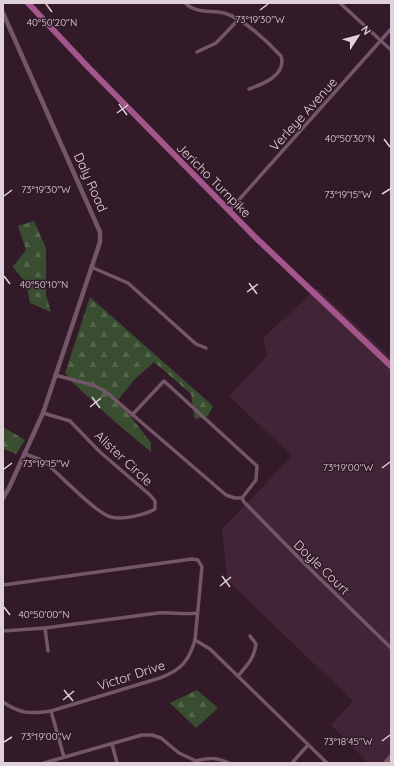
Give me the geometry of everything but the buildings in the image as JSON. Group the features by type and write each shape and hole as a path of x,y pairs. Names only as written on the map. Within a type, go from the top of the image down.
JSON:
{"main road":[{"name":"Jericho Turnpike","path":"28,3 88,67 229,211 270,252 391,366"},
{"path":"386,763 391,757"}],"street":[{"path":"185,3 199,11 223,13 239,19 281,56 283,62 281,68 271,79 261,85 249,89"},
{"path":"340,3 391,50"},
{"name":"Daly Road","path":"3,13 100,232 100,242 43,413 3,498"},
{"path":"197,52 216,43 239,19"},
{"name":"Verleye Avenue","path":"229,211 391,29"},
{"path":"91,267 128,283 196,344 206,348"},
{"path":"55,375 93,385 105,391 132,415 226,495 235,498 242,498 256,480 258,466 164,381 132,415"},
{"name":"Alister Circle","path":"25,454 39,459 47,464 93,506 110,517 148,514 156,509 155,501 150,495 92,444 70,421 43,413"},
{"name":"Doyle Court","path":"242,498 244,502 297,557 391,648"},
{"name":"Victor Drive","path":"3,585 192,559 198,560 202,568 196,613 195,640 192,652 187,660 176,671 168,675 51,711 23,713 3,702"},
{"path":"3,631 44,628 158,613 171,612 189,615 196,613"},
{"path":"44,628 48,651"},
{"path":"238,676 251,661 255,652 256,644 250,636"},
{"path":"195,640 210,649 327,763"},
{"path":"51,711 64,757"},
{"path":"44,763 142,734 161,738 179,753 195,762 214,758 222,759 229,763"},
{"path":"112,744 117,763"},
{"path":"292,763 308,745"}],"shaded area":[{"path":"317,288 391,358 391,763 368,763 331,725 353,701 227,580 222,529 292,456 229,396 267,356 263,338"}],"green space":[{"path":"34,221 46,248 46,295 51,312 30,303 26,283 12,266 26,250 18,226"},
{"path":"90,297 213,406 208,416 195,419 191,394 154,362 135,379 118,400 151,443 151,452 114,421 72,382 65,373"},
{"path":"3,427 25,440 16,454 3,449"},
{"path":"197,690 218,708 196,728 170,703"}]}
